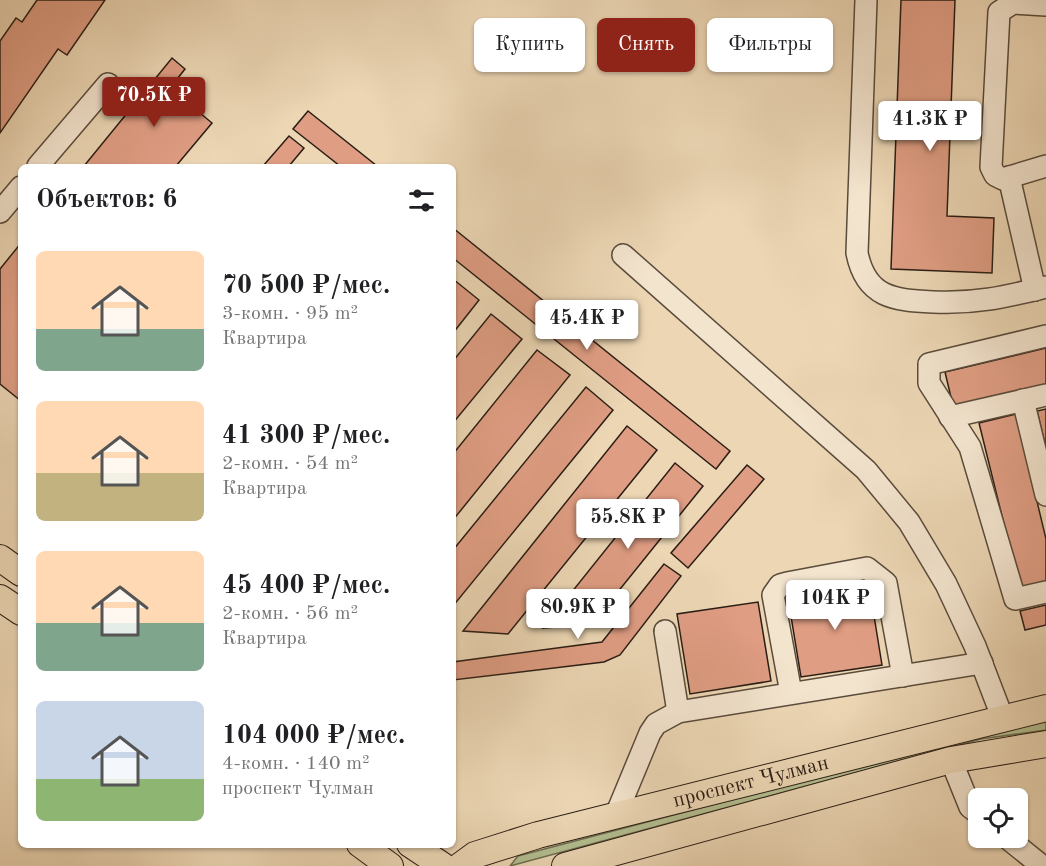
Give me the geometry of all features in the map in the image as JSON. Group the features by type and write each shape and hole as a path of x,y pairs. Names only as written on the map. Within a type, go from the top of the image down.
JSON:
{"main road":[{"path":"0,558 18,571"},
{"path":"0,598 18,610"},
{"name":"проспект Чулман","path":"460,866 475,855 501,846 616,815 1046,708"},
{"name":"проспект Чулман","path":"565,866 589,862 951,760 1046,744"},
{"path":"365,848 390,866"},
{"path":"416,848 443,866"}],"lane":[{"path":"866,0 857,253 864,276 885,296 898,300 977,303 1041,289 1009,177"},
{"path":"1046,5 1006,5 999,12 991,167 998,178 1046,166"},
{"path":"40,164 108,84"},
{"path":"0,212 18,191"},
{"path":"623,255 866,470 915,532 946,584 982,663 1004,719"},
{"path":"1046,336 929,364 929,383 970,447 1015,599 1046,592"},
{"path":"950,417 1046,395"},
{"path":"1023,400 1046,495"},
{"path":"791,693 773,595 776,588 787,583 867,568 886,583 903,676"},
{"path":"665,631 678,712"},
{"path":"616,815 650,733 656,724 678,712 982,663"},
{"path":"951,760 968,802"},
{"path":"1020,848 1042,866"}],"green space":[{"path":"1046,717 1046,730 981,739 510,866 518,856"}],"building":[{"path":"37,0 105,0 67,55 58,49 0,133 0,41 16,18 22,22"},
{"path":"901,0 955,0 947,216 994,218 992,273 891,269"},
{"path":"172,58 185,69 170,88 212,123 178,164 86,164"},
{"path":"308,111 374,164 337,164 293,129"},
{"path":"289,136 304,148 291,164 265,164"},
{"path":"456,230 730,451 716,469 456,260"},
{"path":"18,247 18,399 0,384 0,269"},
{"path":"456,281 479,300 456,329"},
{"path":"491,314 522,339 456,419 456,357"},
{"path":"1046,348 1046,388 954,410 945,372"},
{"path":"537,350 570,375 456,516 456,450"},
{"path":"586,387 613,410 456,602 456,546"},
{"path":"1046,409 1046,448 1037,411"},
{"path":"1016,414 1046,539 1046,582 1020,589 979,423"},
{"path":"627,426 657,450 508,634 463,631"},
{"path":"675,463 703,486 592,624 543,628"},
{"path":"747,465 764,479 688,568 671,553"},
{"path":"664,564 681,576 620,655 604,662 456,680 456,662 602,642"},
{"path":"869,585 882,665 801,677 788,598"},
{"path":"758,602 771,681 690,694 677,614"},
{"path":"1046,605 1046,625 1025,630 1020,611"}]}
